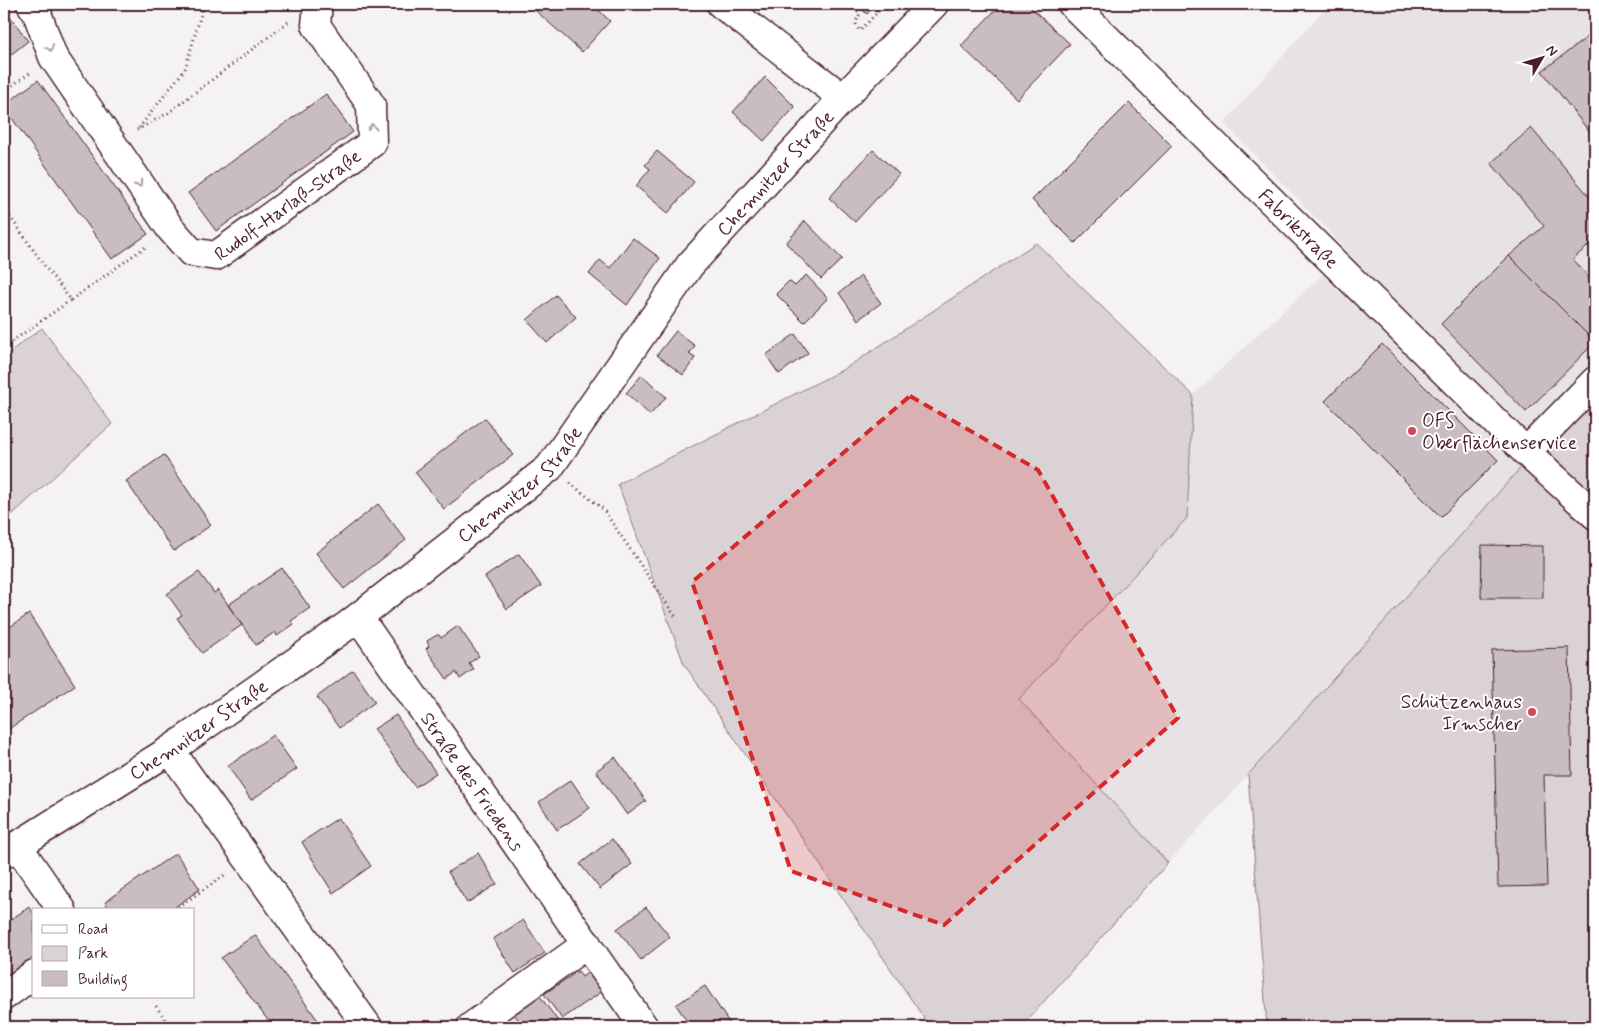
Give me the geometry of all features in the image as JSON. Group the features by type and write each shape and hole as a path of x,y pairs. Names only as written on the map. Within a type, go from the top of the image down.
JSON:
{"street":[{"name":"Rudolf-Harlaß-Straße","path":"30,4 37,12 53,57 170,228 191,252 216,256 372,143 371,106 316,25 318,4"},
{"path":"721,4 843,98"},
{"name":"Chemnitzer Straße","path":"10,850 170,750 359,618 550,468 690,265 843,98 934,4"},
{"name":"Fabrikstraße","path":"1072,4 1526,452 1595,515"},
{"path":"1526,452 1595,380"},
{"name":"Straße des Friedens","path":"359,618 644,1027"},
{"path":"170,750 368,1027"},
{"path":"10,850 60,908"},
{"path":"471,1027 587,944"},
{"path":"4,996 32,975"}],"path":[{"path":"204,4 185,70 137,130 168,112 290,21"},
{"path":"850,4 860,14 856,21 856,27 860,31 885,4"},
{"path":"4,208 71,300"},
{"path":"4,347 170,228"},
{"path":"550,468 603,509 674,616"},
{"path":"177,908 247,859"},
{"path":"156,1006 170,1027"}],"highlighted area":[{"path":"910,396 1038,470 1178,718 944,925 791,871 692,582"}],"shaded area":[{"path":"1329,4 1595,4 1595,384 1168,863 1019,699 1187,518 1193,395 1348,251 1224,123"}],"green space":[{"path":"1036,243 1193,395 1187,518 1019,699 1168,863 1021,1027 930,1027 684,664 618,484 846,368"},
{"path":"42,328 112,424 4,522 4,356"},
{"path":"1595,384 1595,1017 1589,1027 1267,1027 1248,775"}],"building":[{"path":"528,4 592,4 610,21 582,52"},
{"path":"856,4 876,4 867,14"},
{"path":"1001,4 1027,4 1070,44 1017,99 961,46"},
{"path":"4,8 28,41 4,60"},
{"path":"1590,35 1595,42 1595,139 1542,71"},
{"path":"765,77 795,107 764,141 733,112"},
{"path":"38,80 148,234 112,259 4,107 4,105"},
{"path":"326,94 353,132 216,231 188,193"},
{"path":"1129,103 1172,146 1075,243 1032,200"},
{"path":"1531,128 1595,203 1595,240 1573,259 1595,285 1595,342 1509,256 1544,226 1491,163"},
{"path":"873,150 899,174 855,222 829,198"},
{"path":"657,151 694,182 668,213 636,186 650,169 645,165"},
{"path":"805,221 842,259 821,279 786,243"},
{"path":"633,238 660,258 627,305 589,274 600,260 610,268"},
{"path":"1509,256 1595,342 1526,412 1441,324"},
{"path":"806,275 828,298 804,322 776,294 789,281 795,286"},
{"path":"861,276 881,303 858,320 839,293"},
{"path":"556,295 576,317 547,343 527,320"},
{"path":"676,331 695,346 689,354 695,358 683,375 657,355"},
{"path":"795,334 808,353 779,374 766,355"},
{"name":"OFS Oberflächenservice","path":"1382,344 1498,460 1441,517 1325,401"},
{"path":"642,375 666,397 650,415 626,393"},
{"path":"485,418 513,455 444,509 415,472"},
{"path":"164,455 211,525 174,551 126,481"},
{"path":"378,504 406,540 344,589 316,553"},
{"path":"1482,545 1543,546 1543,598 1481,598"},
{"path":"519,554 541,586 507,609 485,577"},
{"path":"282,568 310,608 291,621 294,624 277,636 275,632 256,645 228,605"},
{"path":"199,572 214,593 218,590 242,625 202,653 177,618 182,615 167,594"},
{"path":"29,614 75,685 4,732 4,631"},
{"path":"458,626 479,656 469,663 474,669 460,679 456,672 447,679 426,649 429,646 427,641 437,635 441,638"},
{"name":"Schützenhaus Irmscher","path":"1569,648 1572,775 1544,775 1547,886 1498,887 1492,650"},
{"path":"353,670 375,702 339,728 317,697"},
{"path":"396,715 436,773 415,787 374,729"},
{"path":"273,735 297,769 251,800 228,766"},
{"path":"615,757 646,801 627,815 596,771"},
{"path":"571,780 590,808 557,830 539,802"},
{"path":"338,818 371,866 333,893 302,842"},
{"path":"612,839 632,864 600,889 580,864"},
{"path":"176,853 200,889 174,908 109,908 105,902"},
{"path":"478,853 497,884 467,903 448,872"},
{"path":"29,907 32,911 32,958 4,978 4,924"},
{"path":"646,907 670,937 641,960 617,929"},
{"path":"523,920 545,953 515,973 493,939"},
{"path":"255,935 323,1027 273,1027 221,958"},
{"path":"578,971 582,977 590,971 604,990 562,1019 544,994"},
{"path":"705,986 732,1027 691,1027 676,1005"},
{"path":"539,995 558,1021 550,1027 524,1027 514,1014"}],"place":[{"name":"OFS Oberflächenservice","path":"1412,431"},
{"name":"Schützenhaus Irmscher","path":"1532,712"}]}
